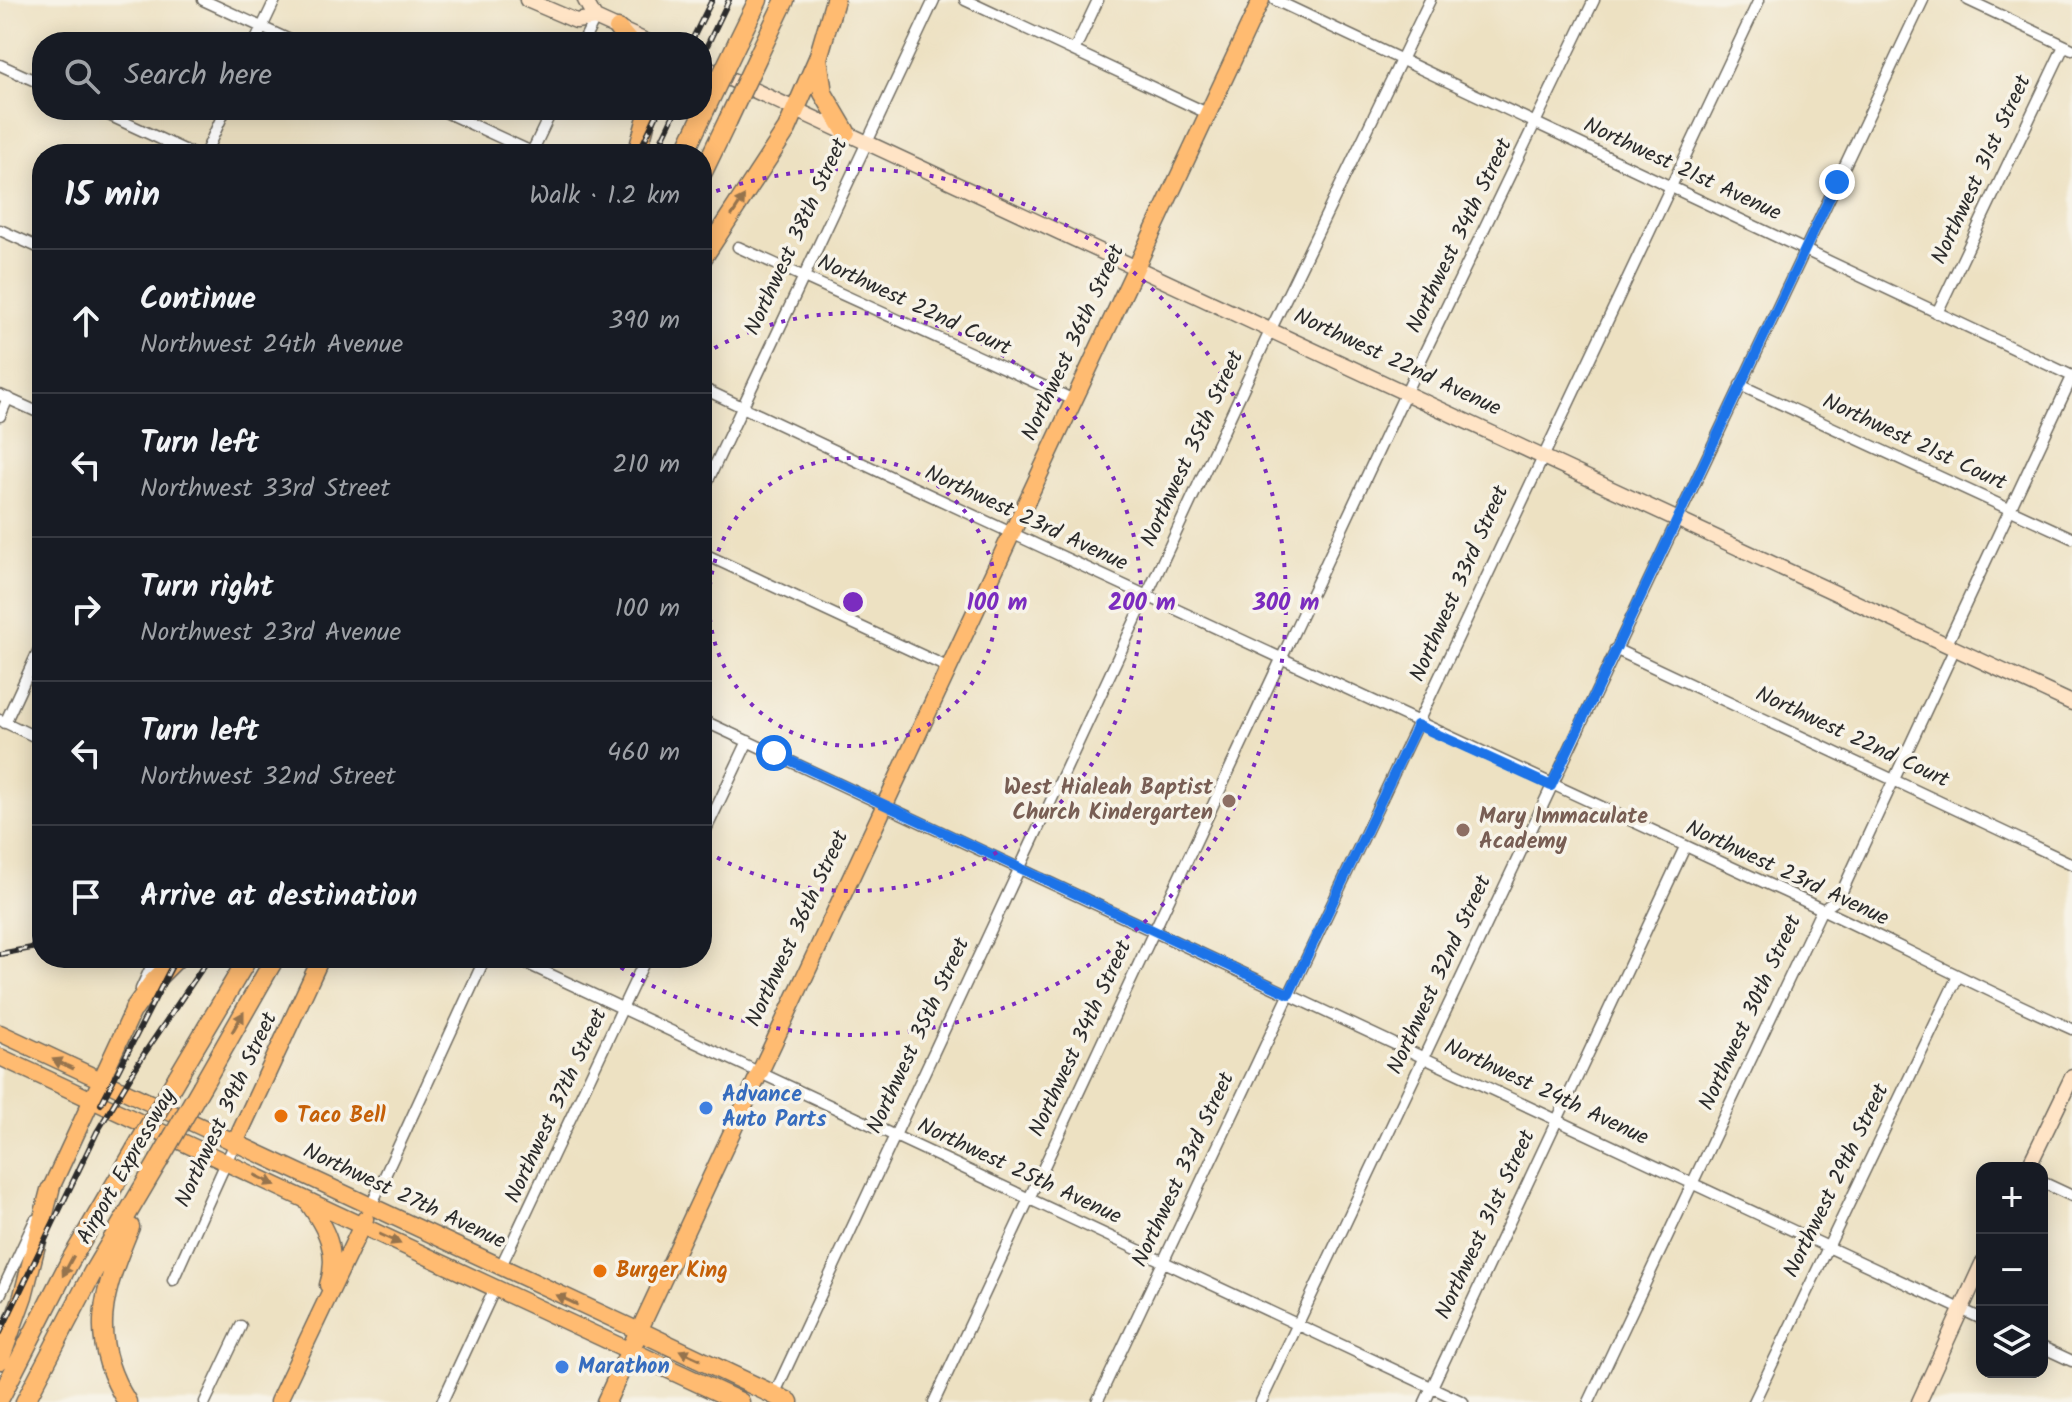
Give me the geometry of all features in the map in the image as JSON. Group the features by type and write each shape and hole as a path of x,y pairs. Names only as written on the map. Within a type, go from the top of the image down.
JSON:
{"highway":[{"path":"712,95 758,0"},
{"path":"712,153 785,0"},
{"path":"712,244 777,146 818,58 835,0"},
{"path":"818,58 823,93 846,132"},
{"path":"640,144 648,120"},
{"path":"689,144 700,120"},
{"path":"134,1009 167,968"},
{"name":"Airport Expressway","path":"0,1398 69,1263 242,968"},
{"name":"Airport Expressway","path":"25,1402 93,1272 269,968"},
{"path":"127,1402 105,1358 102,1307 110,1275 158,1162"},
{"path":"0,1360 27,1281 50,1190"},
{"name":"Northwest 36th Street","path":"606,1402 639,1331"},
{"name":"Northwest 27th Avenue","path":"639,1331 781,1398"},
{"name":"Northwest 27th Avenue","path":"630,1351 740,1402"}],"main road":[{"path":"527,0 576,21 595,18"},
{"path":"585,0 595,18 619,32"},
{"path":"595,18 603,0"},
{"name":"Northwest 36th Street","path":"639,1331 883,803 1261,0"},
{"name":"Northwest 22nd Avenue","path":"712,70 2072,703"},
{"name":"Northwest 39th Street","path":"234,1145 316,968"},
{"path":"50,1190 134,1009"},
{"name":"Northwest 27th Avenue","path":"1,1034 639,1331"},
{"name":"Northwest 27th Avenue","path":"0,1057 630,1351"},
{"path":"2031,1162 2072,1077"},
{"path":"305,1199 327,1233 332,1252 330,1277 318,1314"},
{"path":"278,1402 370,1208"},
{"path":"460,1272 491,1273 500,1268"},
{"path":"1919,1402 1976,1277"}],"street":[{"path":"203,0 273,32"},
{"path":"260,32 275,0"},
{"name":"Northwest 38th Street","path":"712,472 934,0"},
{"path":"965,0 1207,113"},
{"path":"1074,51 1098,0"},
{"name":"Northwest 21st Avenue","path":"1275,0 2072,377"},
{"name":"Northwest 35th Street","path":"781,1398 894,1136 1271,329 1430,0"},
{"name":"Northwest 34th Street","path":"934,1402 1406,392 1594,0"},
{"name":"Northwest 33rd Street","path":"1097,1402 1541,455 1759,0"},
{"name":"Northwest 32nd Street","path":"1261,1402 1675,517 1923,0"},
{"path":"1968,0 2068,48"},
{"path":"588,32 595,18"},
{"name":"Northwest 31st Street","path":"1937,313 2068,48"},
{"path":"0,65 32,79"},
{"path":"120,120 171,144"},
{"path":"210,144 220,120"},
{"path":"462,120 514,144"},
{"path":"537,144 548,120"},
{"path":"0,230 32,244"},
{"name":"Northwest 22nd Court","path":"738,247 1074,400"},
{"name":"Northwest 30th Street","path":"1589,1402 1821,911 1839,898 1895,781 2009,509 2072,377"},
{"name":"Northwest 21st Court","path":"1740,385 2072,538"},
{"name":"Northwest 23rd Avenue","path":"712,393 1009,535 2072,1029"},
{"path":"0,416 4,396 32,409"},
{"path":"712,558 947,667"},
{"name":"Northwest 22nd Court","path":"1615,649 2072,864"},
{"path":"32,663 2,722 32,736"},
{"name":"Northwest 24th Avenue","path":"712,725 1155,929 1423,1058 1976,1316"},
{"path":"712,817 748,741"},
{"name":"Northwest 31st Street","path":"1425,1402 1685,847"},
{"path":"134,1009 151,968"},
{"path":"370,1208 480,968"},
{"name":"Northwest 25th Avenue","path":"537,968 1463,1402"},
{"name":"Northwest 37th Street","path":"500,1268 642,968"},
{"name":"Northwest 29th Street","path":"1754,1402 1957,978"},
{"name":"Northwest 39th Street","path":"173,1280 234,1145"},
{"path":"2048,1185 2072,1196"},
{"path":"0,1295 50,1190"},
{"path":"442,1402 495,1288"},
{"path":"205,1402 241,1326"},
{"path":"2048,1350 2072,1361"}],"railway":[{"path":"696,32 712,0"},
{"path":"712,35 729,0"},
{"path":"643,144 654,120"},
{"path":"660,144 671,120"},
{"path":"0,954 32,948"},
{"path":"101,1104 171,968"},
{"path":"0,1333 97,1132 144,1054 202,968"}],"place":[{"name":"West Hialeah Baptist Church Kindergarten","path":"1229,801"},
{"name":"Mary Immaculate Academy","path":"1463,830"},
{"name":"Advance Auto Parts","path":"706,1108"},
{"name":"Taco Bell","path":"281,1116"},
{"name":"Burger King","path":"600,1271"},
{"name":"Marathon","path":"562,1367"}],"route":[{"path":"774,753 1289,994 1417,725 1551,786 1675,517 1837,182"}]}
